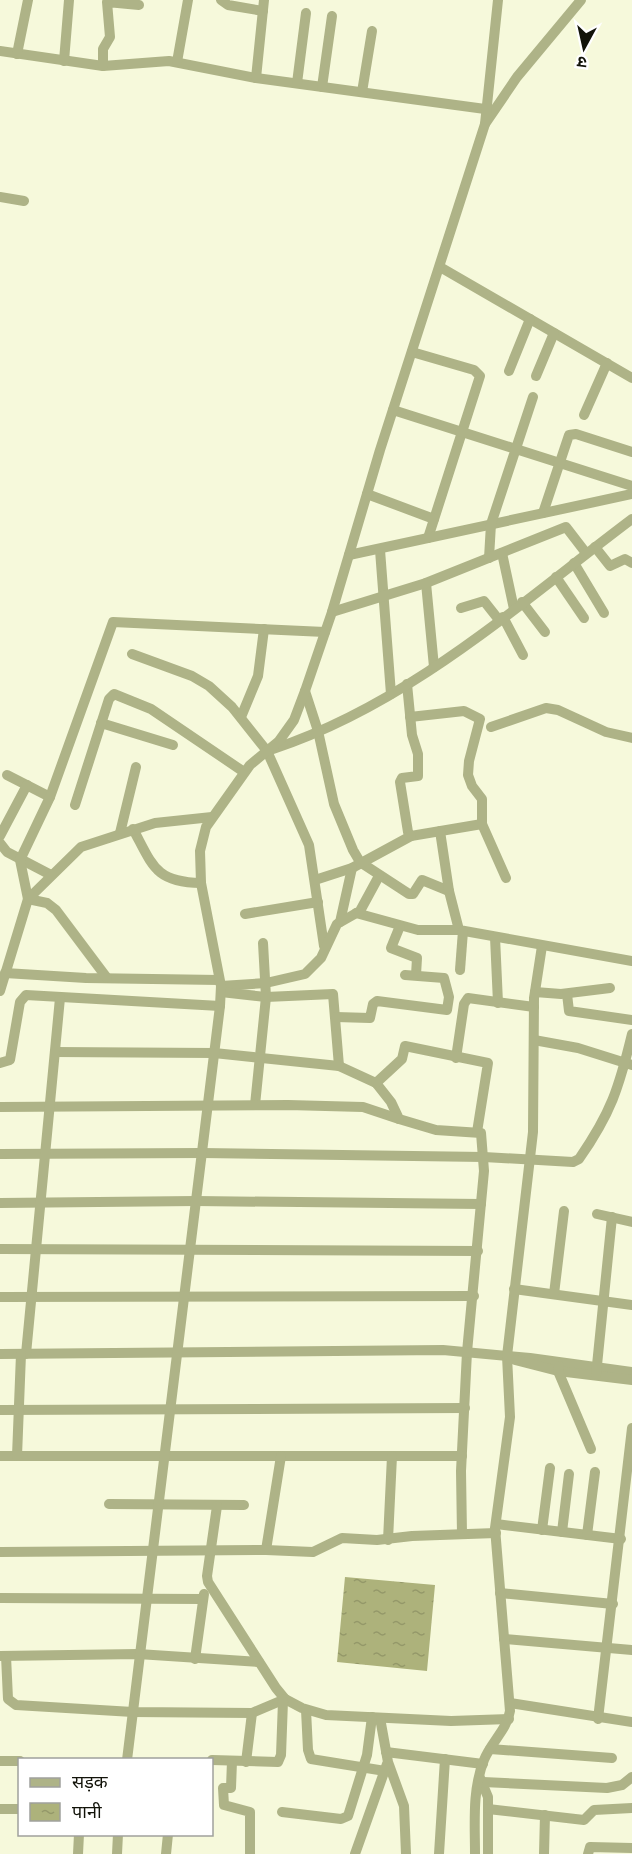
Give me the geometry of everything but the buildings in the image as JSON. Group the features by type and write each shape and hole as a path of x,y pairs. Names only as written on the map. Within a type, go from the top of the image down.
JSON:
{"street":[{"path":"17,54 28,0"},
{"path":"64,62 69,0"},
{"path":"177,62 188,0"},
{"path":"220,0 228,5 263,5 256,78"},
{"path":"485,124 498,0"},
{"path":"120,1758 130,1712 152,1552 220,1006 220,986 201,883 200,851 206,827 244,772 279,741 294,720 332,612 393,410 485,124 517,77 581,0"},
{"path":"104,66 103,49 110,37 107,2 139,5"},
{"path":"297,83 306,13"},
{"path":"322,87 332,16"},
{"path":"362,92 372,31"},
{"path":"0,51 104,66 146,61 177,62 256,78 485,109"},
{"path":"0,197 24,201"},
{"path":"440,267 632,378"},
{"path":"509,372 530,319"},
{"path":"536,376 554,333"},
{"path":"412,352 479,372 480,380 428,538"},
{"path":"584,415 607,363"},
{"path":"489,558 491,524 533,398"},
{"path":"393,410 632,486"},
{"path":"543,513 567,437 572,434 632,453"},
{"path":"367,494 434,519"},
{"path":"349,555 632,494"},
{"path":"267,751 318,731 390,694 434,668 632,519"},
{"path":"332,612 426,583 566,527 610,566 625,559 632,563"},
{"path":"380,550 385,596 390,694"},
{"path":"502,554 518,606 545,632"},
{"path":"573,563 604,613"},
{"path":"556,577 585,618"},
{"path":"426,583 434,668"},
{"path":"461,608 484,601 501,619 523,655"},
{"path":"28,898 20,860 51,797 113,622 325,632"},
{"path":"241,717 258,676 264,629"},
{"path":"132,654 192,676 209,686 241,717 267,751 304,831 315,880 324,946"},
{"path":"407,684 410,717 418,754 418,776 402,778 400,782 411,836"},
{"path":"304,691 318,731 334,804 356,865 340,921"},
{"path":"75,805 111,695 117,695 161,715 244,772"},
{"path":"491,727 546,708 558,710 606,732 632,738"},
{"path":"410,717 464,711 480,719 468,768 472,786 482,799 482,824 506,878"},
{"path":"101,723 173,745"},
{"path":"120,833 136,767"},
{"path":"7,775 51,797"},
{"path":"0,836 27,785"},
{"path":"0,991 28,898 81,847 155,823 212,817"},
{"path":"315,880 356,865 411,836 482,824"},
{"path":"133,830 153,867 160,875 174,881 201,883"},
{"path":"440,831 449,891 461,930 460,970"},
{"path":"0,843 7,852 51,875"},
{"path":"356,865 409,894 413,894 422,880 449,891"},
{"path":"5,973 220,986 266,983 305,974 321,958 333,928 340,921 356,913 379,876"},
{"path":"28,898 47,903 56,910 107,978"},
{"path":"245,914 318,902"},
{"path":"356,913 424,931 461,930 632,961"},
{"path":"336,1017 370,1018 373,1004 377,1001 447,1010 449,997 444,978 411,975 415,956 391,949 400,926"},
{"path":"495,937 498,1003"},
{"path":"255,1105 266,997 263,943"},
{"path":"475,1854 476,1798 483,1764 509,1719 510,1703 496,1529 510,1417 507,1356 528,1158 534,1122 534,1007 542,946"},
{"path":"220,986 266,997 330,993 334,997 339,1066"},
{"path":"535,992 567,994 610,988"},
{"path":"0,1062 10,1060 22,997 32,994 60,998 220,1006"},
{"path":"567,994 569,1011 632,1020"},
{"path":"17,1456 23,1354 32,1297 39,1202 60,998"},
{"path":"456,1058 465,1001 471,998 534,1007"},
{"path":"0,1154 202,1153 528,1158 573,1162 579,1159 607,1116 629,1064 632,1034"},
{"path":"534,1040 571,1046 629,1064"},
{"path":"376,1083 402,1059 405,1046 485,1062 489,1065 477,1132"},
{"path":"55,1052 214,1053 339,1066 376,1083 391,1102 399,1119"},
{"path":"0,1107 255,1105 368,1107 436,1130 477,1132 483,1136 482,1204 467,1352 462,1456 462,1534"},
{"path":"0,1203 196,1201 482,1204"},
{"path":"554,1294 564,1211"},
{"path":"597,1214 632,1222"},
{"path":"596,1371 612,1217"},
{"path":"0,1249 478,1251"},
{"path":"514,1289 632,1305"},
{"path":"0,1298 474,1296"},
{"path":"0,1354 467,1352 507,1356 596,1371 632,1372"},
{"path":"559,1366 591,1449"},
{"path":"596,1371 632,1380"},
{"path":"0,1410 465,1408"},
{"path":"598,1719 621,1539 632,1428"},
{"path":"0,1456 462,1456"},
{"path":"266,1550 281,1456"},
{"path":"388,1540 392,1456"},
{"path":"542,1530 550,1467"},
{"path":"587,1535 595,1472"},
{"path":"562,1532 569,1474"},
{"path":"108,1504 244,1505"},
{"path":"195,1659 217,1506"},
{"path":"0,1552 266,1550 313,1552 342,1538 388,1540 496,1529 542,1530 621,1539"},
{"path":"207,1576 210,1587 284,1700 306,1710 326,1715 451,1721 509,1719"},
{"path":"500,1593 613,1604"},
{"path":"0,1598 203,1599"},
{"path":"504,1639 607,1650 632,1650"},
{"path":"259,1662 138,1656 3,1656 8,1699 11,1703 130,1712 252,1713 284,1700"},
{"path":"213,1761 274,1763 280,1759 284,1700"},
{"path":"510,1703 598,1719 632,1722"},
{"path":"306,1710 308,1749 311,1759 363,1767 386,1762 445,1759 483,1764"},
{"path":"127,1758 130,1712"},
{"path":"246,1762 252,1713"},
{"path":"376,1717 386,1762 404,1806 406,1854"},
{"path":"282,1812 345,1818 349,1813 376,1717"},
{"path":"490,1749 612,1758"},
{"path":"439,1854 445,1759"},
{"path":"0,1761 18,1761"},
{"path":"232,1761 231,1788 223,1788 224,1805 250,1812 250,1854"},
{"path":"355,1854 386,1762"},
{"path":"481,1779 607,1788 622,1785 632,1777"},
{"path":"481,1779 488,1797 488,1854"},
{"path":"488,1809 584,1820 594,1810 632,1808"},
{"path":"0,1809 18,1809"},
{"path":"544,1854 545,1815"},
{"path":"78,1854 79,1836"},
{"path":"111,1854 113,1836"},
{"path":"117,1854 118,1836"},
{"path":"166,1854 168,1836"},
{"path":"588,1854 588,1850 593,1847 632,1848"}],"water":[{"path":"345,1577 435,1585 427,1671 337,1662"}]}
